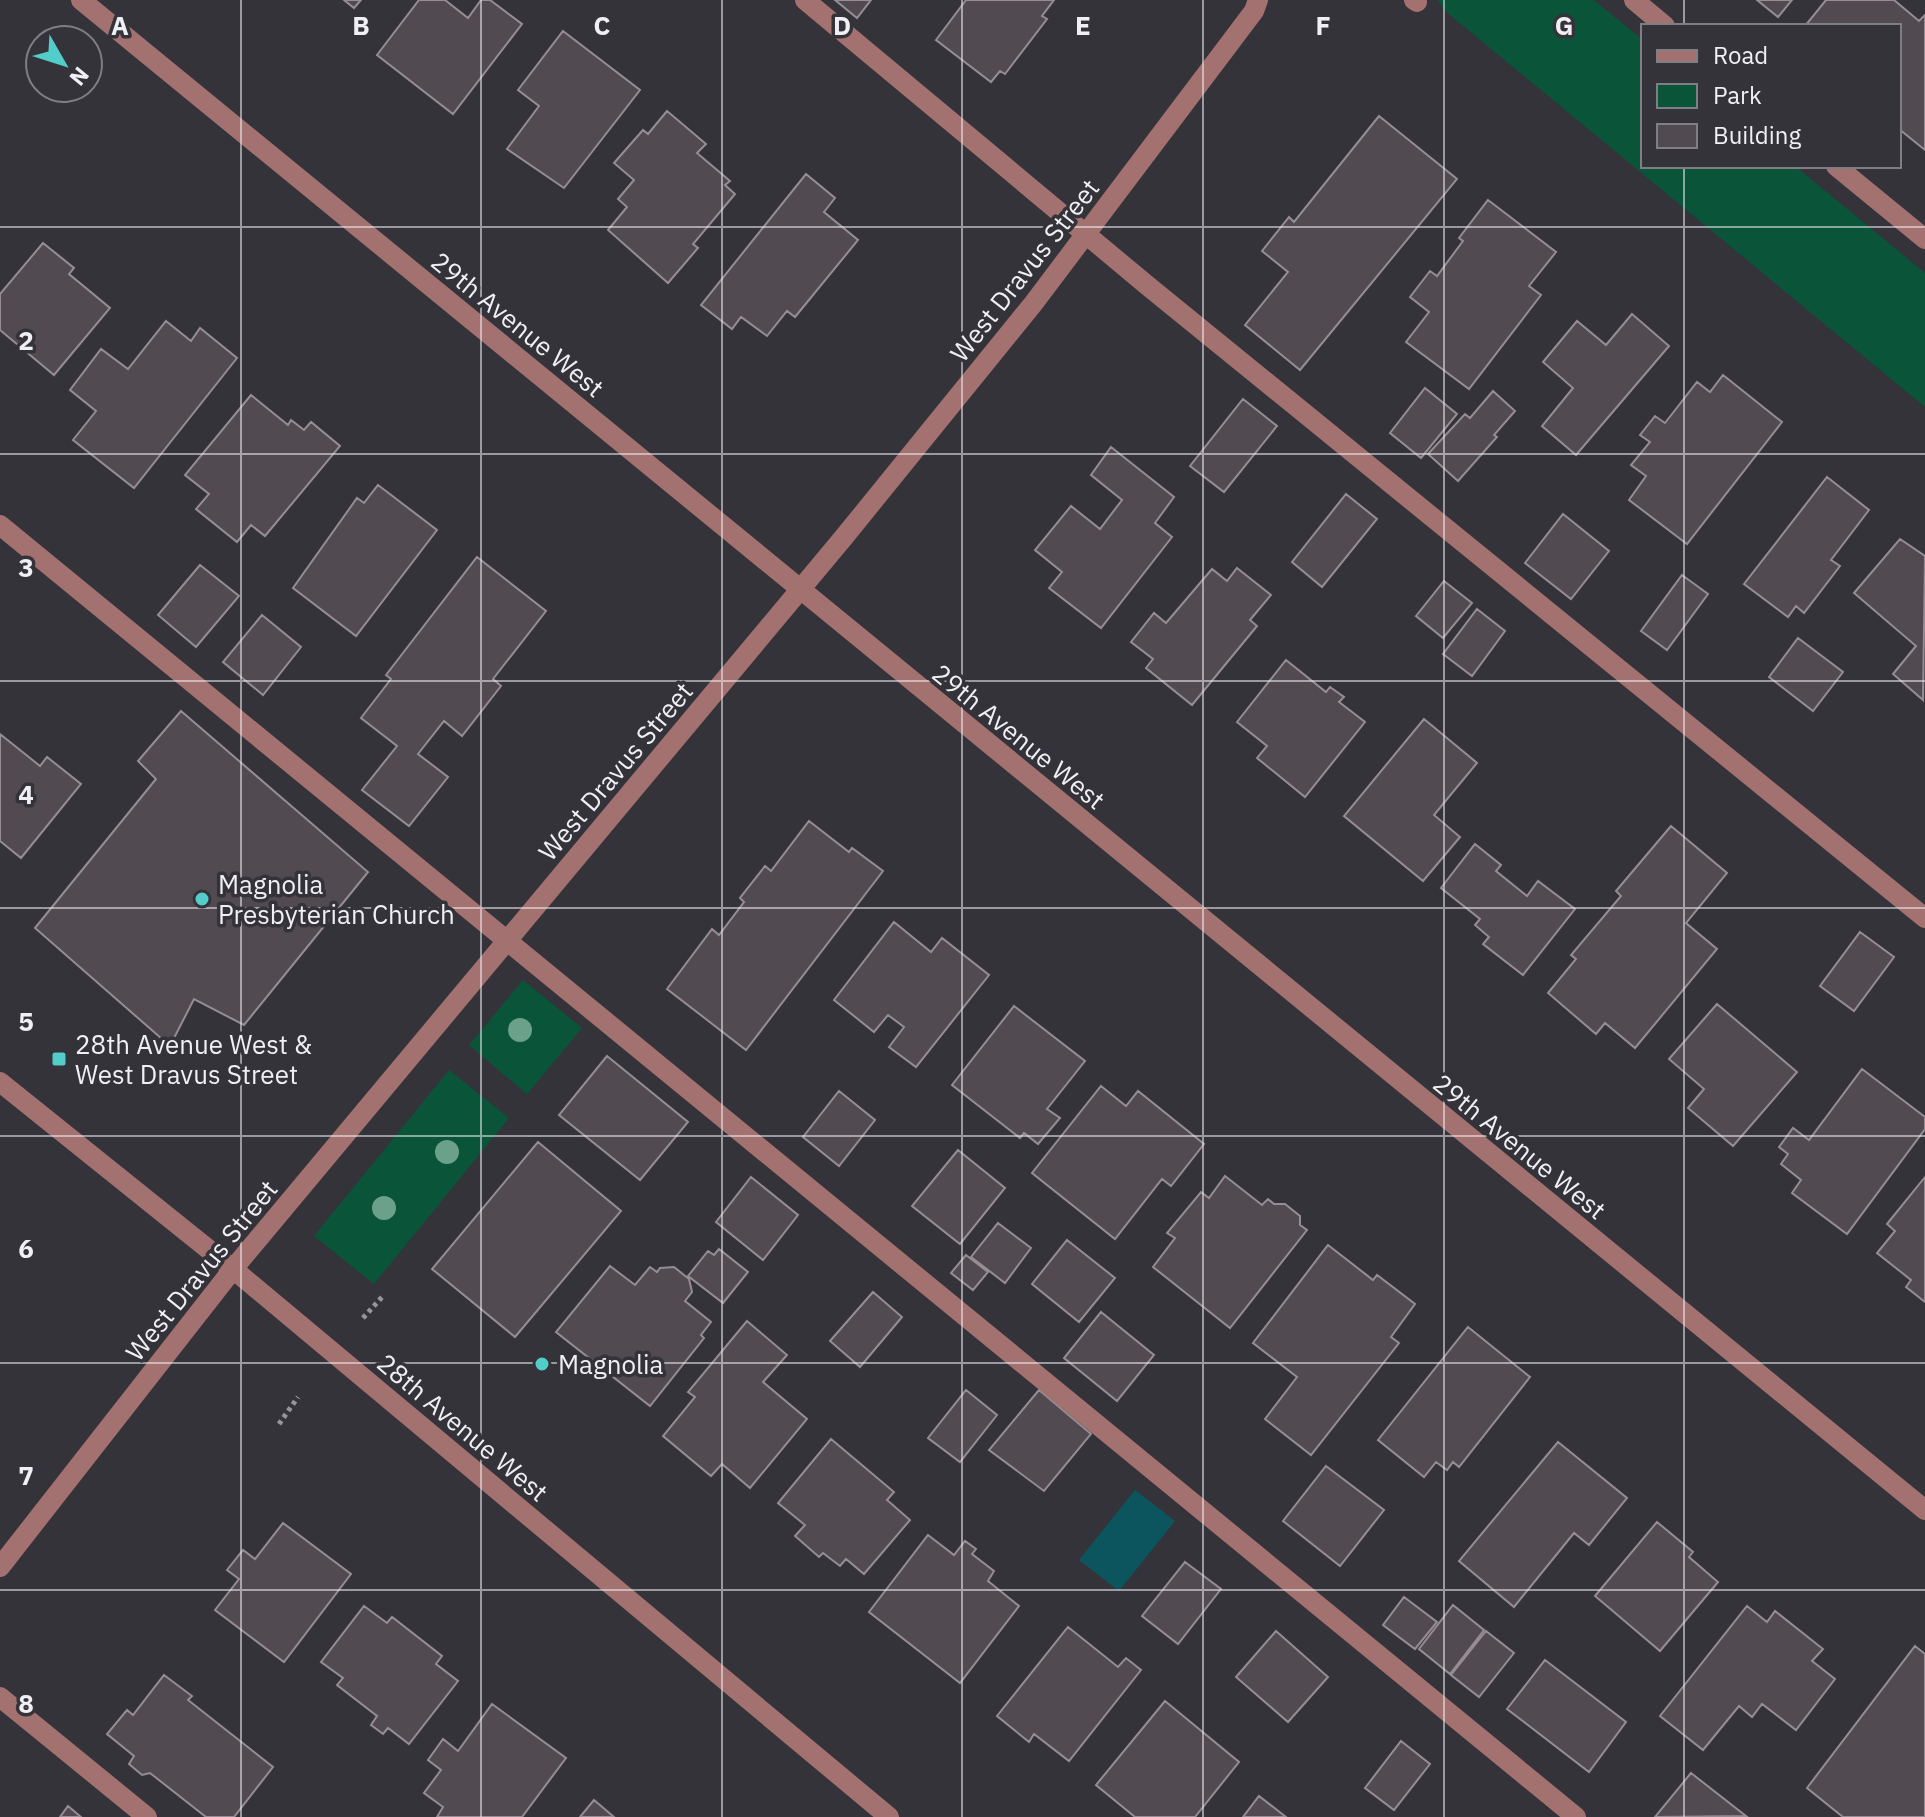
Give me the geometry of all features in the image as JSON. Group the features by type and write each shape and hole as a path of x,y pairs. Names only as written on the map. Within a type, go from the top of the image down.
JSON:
{"street":[{"name":"29th Avenue West","path":"81,0 1925,1510"},
{"path":"805,0 1086,234 1925,918"},
{"name":"West Dravus Street","path":"0,1567 233,1269 801,589 1086,234 1254,11 1258,0"},
{"path":"1634,0 1663,24"},
{"path":"1838,168 1925,239"},
{"path":"0,525 1576,1817"},
{"name":"28th Avenue West","path":"0,1082 233,1269 889,1817"},
{"path":"0,1697 147,1817"}],"path":[{"path":"363,1318 383,1296"},
{"path":"279,1424 298,1397"}],"green space":[{"path":"1438,0 1594,0 1641,38 1641,168 1797,168 1925,273 1925,407 1444,10"},
{"path":"523,980 582,1028 527,1094 469,1045"},
{"path":"449,1070 509,1118 374,1284 314,1236"}],"water":[{"path":"1135,1490 1175,1521 1119,1591 1079,1560"}],"building":[{"path":"344,0 361,0 354,8"},
{"path":"419,0 445,0 468,18 481,0 490,0 522,24 453,114 377,55"},
{"path":"835,0 871,0 857,18"},
{"path":"966,0 1054,0 1042,16 1047,19 1005,74 1000,71 991,82 936,40"},
{"path":"1757,0 1792,0 1778,17"},
{"path":"1826,0 1894,0 1919,21 1925,15 1925,150 1901,131 1901,24 1807,24"},
{"path":"563,31 640,90 564,188 507,149 539,106 518,90"},
{"path":"667,111 706,144 697,153 730,181 725,185 735,194 693,244 698,248 668,283 608,230 627,207 618,199 634,180 614,163 643,130 648,134"},
{"path":"1379,116 1457,179 1300,370 1245,325 1288,272 1262,251 1289,217 1294,222"},
{"path":"806,174 835,198 824,212 858,240 795,317 787,311 767,336 741,317 732,329 701,305"},
{"path":"1488,200 1556,252 1529,286 1541,295 1469,389 1406,342 1429,312 1410,297 1430,271 1437,276 1463,241 1459,238"},
{"path":"43,243 74,268 69,274 110,308 54,375 0,330 0,294"},
{"path":"1632,314 1669,346 1576,455 1542,426 1573,388 1543,362 1577,321 1606,345"},
{"path":"166,321 191,341 200,328 237,358 134,488 73,440 96,411 70,390 101,349 128,369"},
{"path":"1723,375 1782,422 1687,544 1629,500 1646,476 1631,465 1650,442 1640,435 1655,416 1665,423 1697,382 1710,392"},
{"path":"1425,388 1457,414 1421,458 1390,433"},
{"path":"1493,391 1515,411 1494,435 1497,437 1458,481 1428,454 1465,414 1470,418"},
{"path":"251,395 288,425 291,420 304,430 311,422 340,446 265,536 251,525 237,542 196,509 209,494 185,475"},
{"path":"1243,399 1277,426 1224,492 1190,466"},
{"path":"1111,447 1174,497 1155,523 1172,537 1101,628 1049,588 1062,572 1035,550 1071,506 1100,529 1122,500 1091,475"},
{"path":"1827,477 1869,510 1831,560 1840,566 1804,613 1796,606 1788,617 1744,584"},
{"path":"378,485 437,530 356,636 293,588 357,498 364,503"},
{"path":"1346,494 1377,519 1322,587 1292,562"},
{"path":"1563,514 1609,551 1571,599 1525,563"},
{"path":"1900,539 1925,556 1923,700 1893,674 1916,646 1854,593"},
{"path":"477,557 546,611 493,679 501,686 462,736 444,721 418,754 448,777 409,826 362,790 397,746 361,718 391,679 386,675"},
{"path":"200,565 239,596 196,647 158,615"},
{"path":"1237,568 1271,595 1250,620 1257,626 1192,705 1146,668 1153,659 1131,642 1154,613 1166,623 1212,569 1227,581"},
{"path":"1682,575 1708,594 1667,650 1641,631"},
{"path":"1444,581 1472,603 1443,638 1416,616"},
{"path":"1477,609 1505,631 1472,676 1443,654"},
{"path":"262,615 301,647 263,695 223,662"},
{"path":"1798,638 1843,672 1813,711 1769,677"},
{"path":"1286,660 1326,692 1330,687 1344,697 1339,702 1365,722 1305,797 1257,758 1267,746 1237,722"},
{"name":"Magnolia Presbyterian Church","path":"181,711 368,872 244,1025 194,999 170,1046 35,928 156,779 138,761"},
{"path":"1424,719 1477,763 1434,815 1460,837 1423,881 1344,816"},
{"path":"0,734 40,766 47,757 81,784 21,858 0,841"},
{"path":"809,821 849,852 852,848 883,871 746,1050 667,989 712,929 719,935 744,902 740,898 765,866 771,871"},
{"path":"1671,826 1727,873 1686,923 1717,949 1635,1048 1605,1023 1596,1034 1548,993 1576,959 1571,955 1621,896 1616,891"},
{"path":"1475,844 1501,865 1496,871 1527,896 1538,881 1575,909 1523,975 1483,944 1489,937 1475,925 1480,919 1441,888"},
{"path":"894,922 931,952 942,938 989,975 916,1067 889,1047 904,1027 888,1015 874,1032 834,1000"},
{"path":"1860,932 1894,957 1854,1011 1820,986"},
{"path":"1717,1004 1797,1072 1733,1146 1688,1108 1704,1089 1669,1059"},
{"path":"1014,1006 1085,1061 1047,1109 1060,1118 1038,1144 1024,1133 1020,1138 952,1085"},
{"path":"607,1056 688,1122 640,1180 559,1115"},
{"path":"1862,1069 1925,1117 1925,1129 1847,1234 1792,1193 1801,1180 1781,1164 1788,1154 1779,1147 1793,1128 1809,1140"},
{"path":"1101,1086 1126,1106 1138,1091 1204,1144 1171,1186 1162,1179 1115,1239 1032,1173"},
{"path":"839,1091 875,1120 839,1166 803,1137"},
{"path":"538,1142 621,1211 515,1337 432,1269"},
{"path":"958,1150 1005,1188 960,1244 912,1206"},
{"path":"1225,1176 1262,1205 1268,1199 1274,1204 1285,1204 1300,1216 1300,1225 1307,1230 1230,1328 1153,1267 1175,1238 1167,1233 1201,1192 1209,1198"},
{"path":"751,1177 798,1215 763,1260 716,1222"},
{"path":"1925,1177 1925,1302 1906,1287 1911,1280 1877,1253 1895,1231 1887,1224"},
{"path":"998,1223 1031,1248 1005,1283 971,1257"},
{"path":"1067,1240 1115,1278 1079,1322 1032,1284"},
{"path":"1328,1245 1373,1280 1377,1275 1415,1304 1391,1337 1399,1343 1311,1455 1265,1419 1297,1377 1253,1343"},
{"path":"719,1249 748,1272 723,1303 688,1276 708,1251 714,1255"},
{"path":"966,1255 988,1272 973,1290 951,1273"},
{"path":"610,1266 635,1285 650,1267 657,1272 660,1268 674,1267 689,1279 692,1292 685,1301 711,1322 701,1335 704,1338 650,1406 556,1332"},
{"path":"873,1292 902,1317 860,1367 830,1341"},
{"path":"1101,1312 1154,1355 1117,1401 1064,1358"},
{"path":"747,1321 787,1355 763,1382 807,1419 750,1488 722,1464 711,1476 663,1436 695,1397 688,1392"},
{"path":"1468,1327 1530,1377 1459,1467 1453,1462 1447,1470 1436,1462 1424,1477 1378,1440"},
{"path":"966,1390 997,1415 960,1462 928,1438"},
{"path":"1039,1390 1091,1434 1044,1491 989,1450"},
{"path":"831,1439 894,1492 887,1500 910,1520 864,1574 846,1559 840,1566 823,1553 819,1557 795,1536 805,1525 778,1503"},
{"path":"1558,1442 1627,1498 1589,1545 1574,1533 1514,1607 1459,1561"},
{"path":"1326,1466 1384,1510 1340,1566 1283,1521"},
{"path":"1657,1522 1693,1552 1689,1557 1718,1582 1660,1651 1595,1596"},
{"path":"283,1523 351,1574 284,1662 215,1610 239,1579 227,1570 243,1550 255,1559"},
{"path":"928,1535 954,1555 965,1541 976,1549 972,1554 994,1571 988,1581 1019,1606 960,1683 869,1612"},
{"path":"1185,1562 1221,1589 1178,1644 1142,1616"},
{"path":"1404,1597 1437,1622 1415,1649 1383,1625"},
{"path":"1453,1605 1484,1630 1450,1674 1419,1649"},
{"path":"364,1606 387,1623 392,1617 442,1656 436,1664 458,1681 409,1744 388,1728 383,1734 371,1725 377,1716 337,1685 343,1678 321,1662"},
{"path":"1747,1606 1767,1622 1775,1611 1823,1649 1812,1661 1835,1679 1796,1730 1762,1704 1752,1717 1739,1706 1703,1750 1660,1716"},
{"path":"1068,1627 1118,1667 1126,1658 1141,1670 1069,1761 1034,1734 1029,1742 997,1716"},
{"path":"1276,1631 1328,1677 1288,1722 1236,1677"},
{"path":"1486,1631 1514,1653 1479,1697 1451,1675"},
{"path":"1915,1646 1925,1654 1925,1817 1843,1817 1807,1788"},
{"path":"1545,1660 1626,1722 1589,1772 1507,1709"},
{"path":"164,1675 192,1696 188,1700 273,1767 234,1817 206,1817 150,1773 142,1775 129,1764 134,1756 107,1734 127,1710 133,1715"},
{"path":"1165,1701 1239,1762 1195,1817 1135,1817 1096,1785"},
{"path":"492,1704 566,1758 522,1817 437,1817 443,1807 424,1793 441,1770 428,1760 443,1739 458,1751"},
{"path":"1401,1741 1430,1764 1394,1810 1365,1788"},
{"path":"1691,1773 1746,1816 1655,1817"},
{"path":"1259,1796 1286,1817 1243,1817"},
{"path":"594,1800 614,1817 580,1817"},
{"path":"68,1806 81,1817 60,1817"}],"place":[{"name":"Magnolia Presbyterian Church","path":"202,899"},
{"name":"28th Avenue West & West Dravus Street","path":"59,1059"},
{"name":"Magnolia","path":"542,1364"}]}
